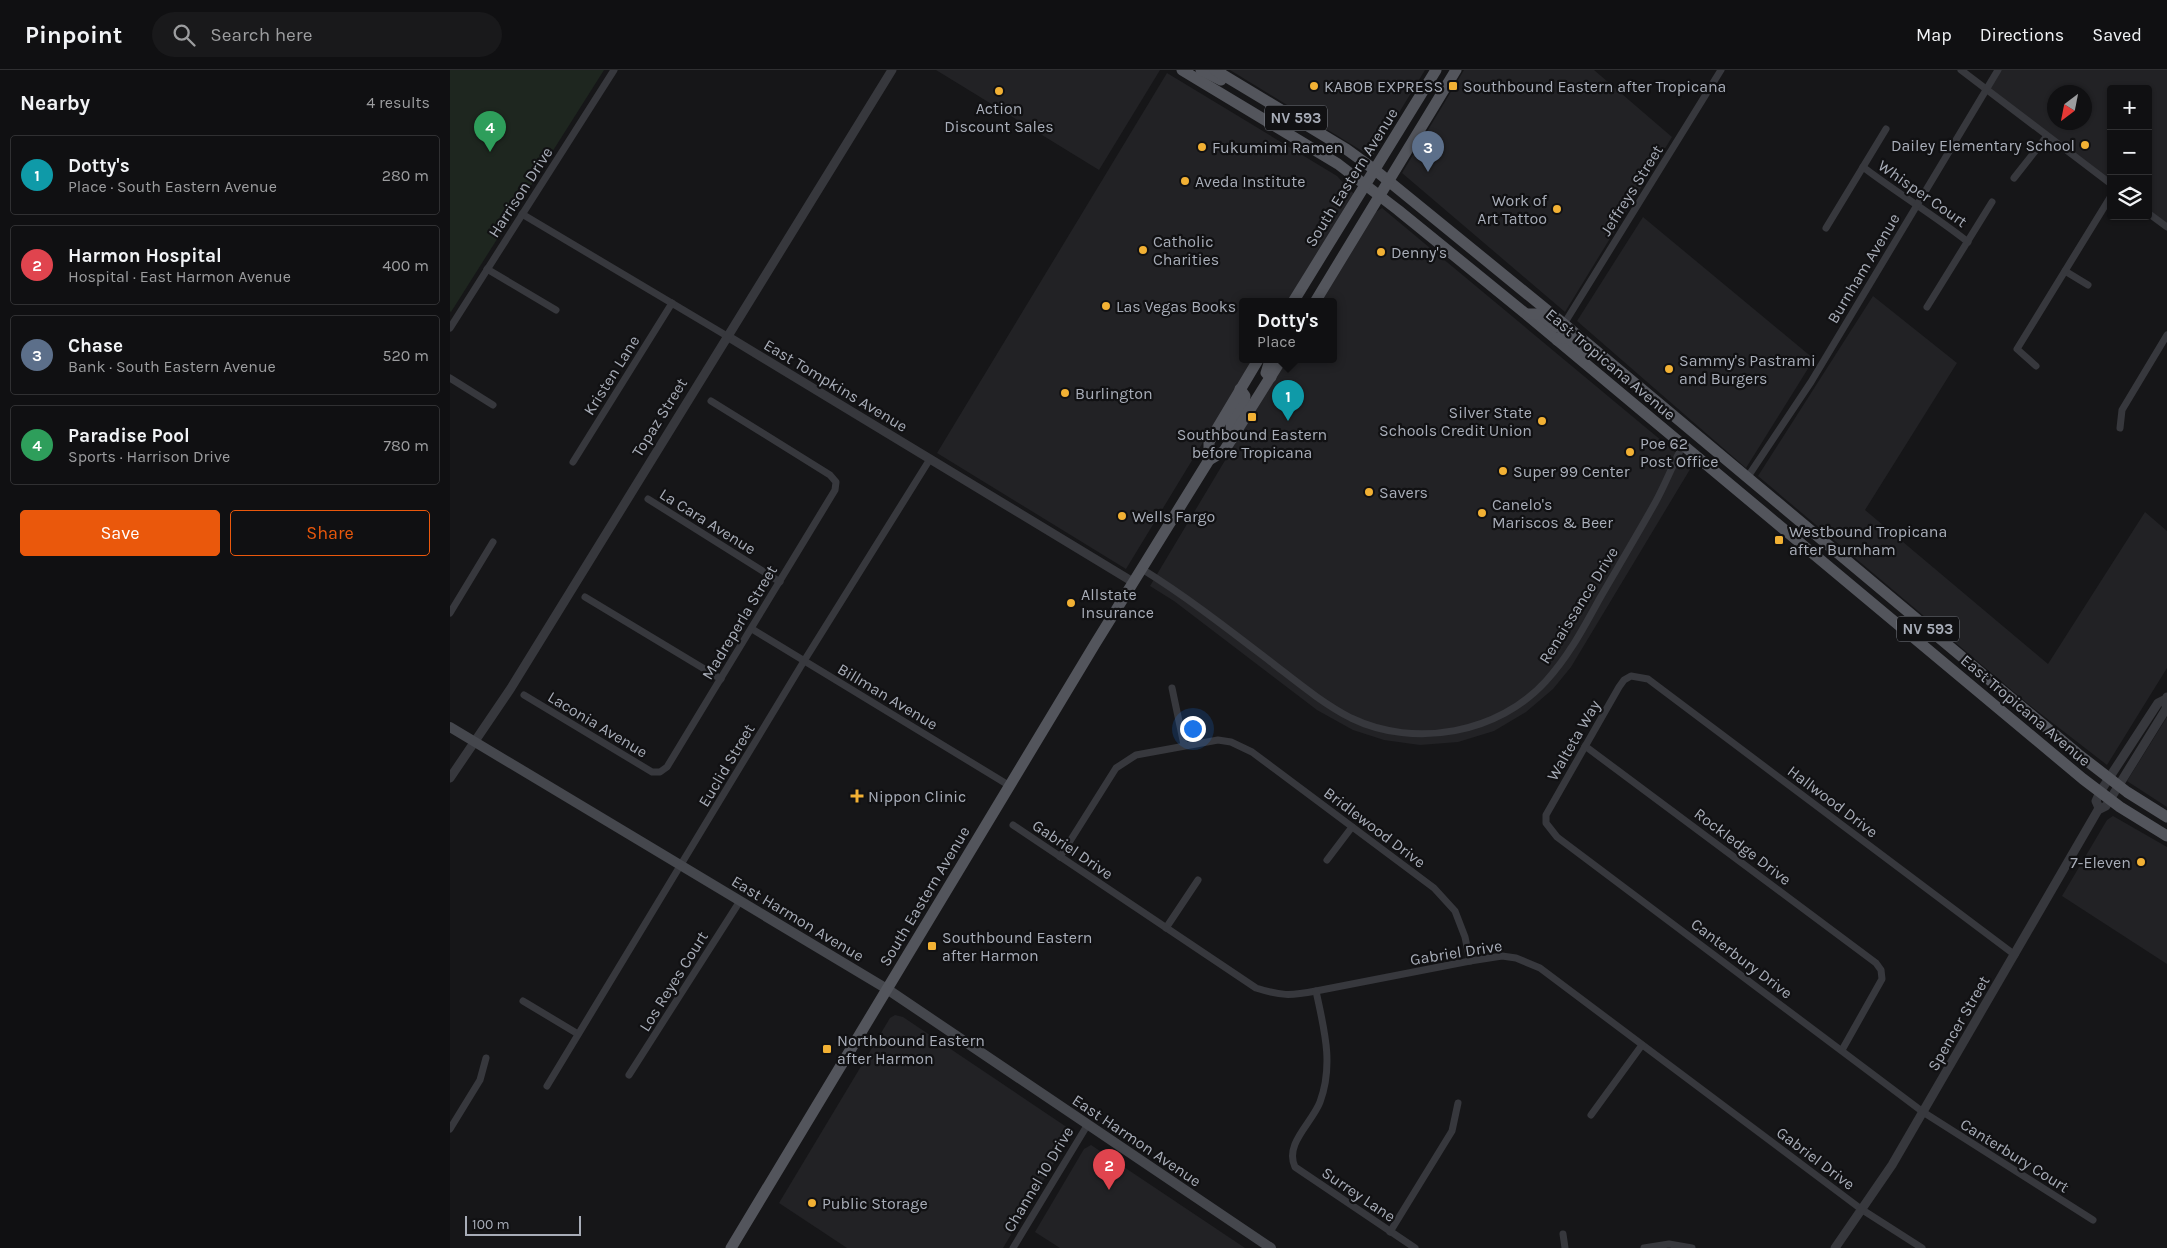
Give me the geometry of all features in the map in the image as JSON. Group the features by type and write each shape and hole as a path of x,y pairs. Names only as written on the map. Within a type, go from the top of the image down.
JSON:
{"main road":[{"name":"East Tropicana Avenue","path":"1182,70 1338,164 1526,314 2105,796 2167,836"},
{"path":"1201,70 1248,90"},
{"name":"East Tropicana Avenue","path":"1215,70 1346,149 1375,170 1599,353 1776,503 2114,783 2167,817"},
{"name":"South Eastern Avenue","path":"1295,298 1436,70"},
{"name":"South Eastern Avenue","path":"1317,298 1456,70"},
{"path":"1526,314 1539,314 1557,327 1564,324"},
{"path":"1557,340 1564,336 1586,352 1599,353"},
{"name":"South Eastern Avenue","path":"1209,460 1209,442 1256,363"},
{"path":"1269,363 1266,373 1270,376"},
{"name":"South Eastern Avenue","path":"731,1248 1133,582 1209,460 1224,451 1279,363"},
{"path":"1232,439 1231,424 1244,402 1245,396 1240,390"},
{"path":"1707,466 1721,466 1739,480 1747,478"},
{"path":"1733,488 1743,486 1763,500 1776,503"},
{"path":"1865,597 1886,607 1922,633 1936,636"},
{"path":"1916,640 1930,642 1954,658 1976,668"},
{"name":"East Harmon Avenue","path":"450,727 887,989 1271,1248"}],"street":[{"name":"Harrison Drive","path":"450,328 614,70"},
{"name":"Topaz Street","path":"450,778 511,688 892,70"},
{"name":"Jeffreys Street","path":"1564,324 1721,70"},
{"path":"1961,70 2107,181"},
{"name":"Burnham Avenue","path":"1747,478 1811,382 1998,70"},
{"path":"1826,228 1886,129"},
{"path":"2014,178 2047,136"},
{"name":"Whisper Court","path":"1863,167 1895,192 1938,218 1968,242"},
{"path":"1927,307 1992,202"},
{"path":"2036,366 2016,349 2107,203"},
{"name":"East Tompkins Avenue","path":"522,214 1133,582"},
{"path":"2152,216 2167,227"},
{"path":"487,268 556,310"},
{"path":"2065,271 2088,285"},
{"name":"Kristen Lane","path":"573,462 672,303"},
{"path":"2120,428 2122,410 2167,335"},
{"path":"450,378 493,405"},
{"name":"Madreperla Street","path":"660,772 667,767 835,490 836,482 830,475 711,401"},
{"name":"Renaissance Drive","path":"1142,569 1180,592 1322,701 1352,718 1385,729 1421,734 1456,731 1490,721 1520,704 1548,679 1571,648 1656,501 1683,446"},
{"name":"Euclid Street","path":"547,1086 804,661 930,459"},
{"name":"La Cara Avenue","path":"648,499 780,582"},
{"path":"450,612 493,542"},
{"path":"585,597 721,679"},
{"name":"Billman Avenue","path":"752,629 1010,786"},
{"name":"Walteta Way","path":"1546,823 1546,815 1619,687 1624,680 1631,676"},
{"name":"Hallwood Drive","path":"1631,676 1648,679 2015,954"},
{"path":"1060,857 1116,768 1136,755 1184,745 1172,688"},
{"name":"Laconia Avenue","path":"524,695 652,772 660,772"},
{"name":"Spencer Street","path":"1835,1248 1892,1166 2099,808 2096,802 2105,796 2166,709 2166,698"},
{"name":"Bridlewood Drive","path":"1184,745 1218,740 1231,742 1252,752 1352,826 1434,888 1456,911 1465,937 1470,961"},
{"name":"Rockledge Drive","path":"1585,746 1876,963 1881,970 1882,979 1842,1050"},
{"name":"Canterbury Drive","path":"1546,823 1557,837 1923,1112"},
{"name":"Gabriel Drive","path":"1013,826 1256,988 1279,995 1316,992 1502,956 1516,958 1540,968 1861,1209 1922,1248"},
{"path":"1326,860 1352,826"},
{"path":"1166,928 1198,880"},
{"name":"Los Reyes Court","path":"629,1075 740,901"},
{"name":"Surrey Lane","path":"1316,992 1328,1047 1327,1074 1319,1104 1294,1145 1292,1160 1295,1167 1415,1248"},
{"path":"523,1001 578,1034"},
{"path":"1591,1115 1642,1045"},
{"path":"450,1129 480,1080 486,1058"},
{"path":"1390,1232 1452,1131 1458,1103"},
{"name":"Canterbury Court","path":"1923,1112 2093,1220"},
{"name":"Channel 10 Drive","path":"1013,1248 1088,1124"},
{"path":"1563,1234 1565,1248"},
{"path":"1644,1248 1669,1244 1692,1248"}],"shaded area":[{"path":"450,70 604,70 451,312 450,311"},
{"path":"936,70 1160,70 1099,170"},
{"path":"1230,70 1425,70 1372,157"},
{"path":"1464,70 1594,70 1672,137 1565,312 1402,173"},
{"name":"Dailey Elementary School","path":"1998,70 2167,70 2167,226 2152,216 2152,85 2107,85 2107,181 1986,90"},
{"path":"1167,73 1337,176 1354,194 1290,298 1239,298 1239,363 1251,363 1126,569 937,453"},
{"path":"1382,208 1692,466 1571,667 1553,689 1526,712 1494,731 1458,742 1420,745 1384,740 1353,730 1317,710 1174,601 1150,586 1283,363 1337,363 1337,298 1321,298 1371,215"},
{"path":"1643,217 1814,359 1746,468 1577,321"},
{"path":"1873,296 1957,363 1865,510 2048,664 2145,512 2167,531 2167,668 2107,765 2027,703 1758,476"},
{"path":"2167,717 2167,807 2127,781"},
{"path":"2113,816 2167,847 2167,964 2062,896 2107,820"},
{"path":"895,1015 903,1017 1071,1130 1070,1136 1003,1248 847,1248 779,1203 890,1018"},
{"path":"1091,1145 1245,1248 1060,1248 1035,1232 1084,1149"}],"place":[{"name":"KABOB EXPRESS","path":"1314,86"},
{"name":"Southbound Eastern after Tropicana","path":"1453,86"},
{"name":"Action Discount Sales","path":"999,91"},
{"name":"Dailey Elementary School","path":"2085,145"},
{"name":"Fukumimi Ramen","path":"1202,147"},
{"name":"Paradise Pool","path":"490,152"},
{"name":"Chase","path":"1428,172"},
{"name":"Aveda Institute","path":"1185,181"},
{"name":"Work of Art Tattoo","path":"1557,209"},
{"name":"Catholic Charities","path":"1143,250"},
{"name":"Denny's","path":"1381,252"},
{"name":"Las Vegas Books","path":"1106,306"},
{"name":"Sammy's Pastrami and Burgers","path":"1669,369"},
{"name":"Burlington","path":"1065,393"},
{"name":"Southbound Eastern before Tropicana","path":"1252,417"},
{"name":"Dotty's","path":"1288,421"},
{"name":"Silver State Schools Credit Union","path":"1542,421"},
{"name":"Poe 62 Post Office","path":"1630,452"},
{"name":"Super 99 Center","path":"1503,471"},
{"name":"Savers","path":"1369,492"},
{"name":"Canelo's Mariscos & Beer","path":"1482,513"},
{"name":"Wells Fargo","path":"1122,516"},
{"name":"Westbound Tropicana after Burnham","path":"1779,540"},
{"name":"Allstate Insurance","path":"1071,603"},
{"name":"Nippon Clinic","path":"857,796"},
{"name":"7-Eleven","path":"2141,862"},
{"name":"Southbound Eastern after Harmon","path":"932,946"},
{"name":"Northbound Eastern after Harmon","path":"827,1049"},
{"name":"Harmon Hospital","path":"1109,1190"},
{"name":"Public Storage","path":"812,1203"}]}
